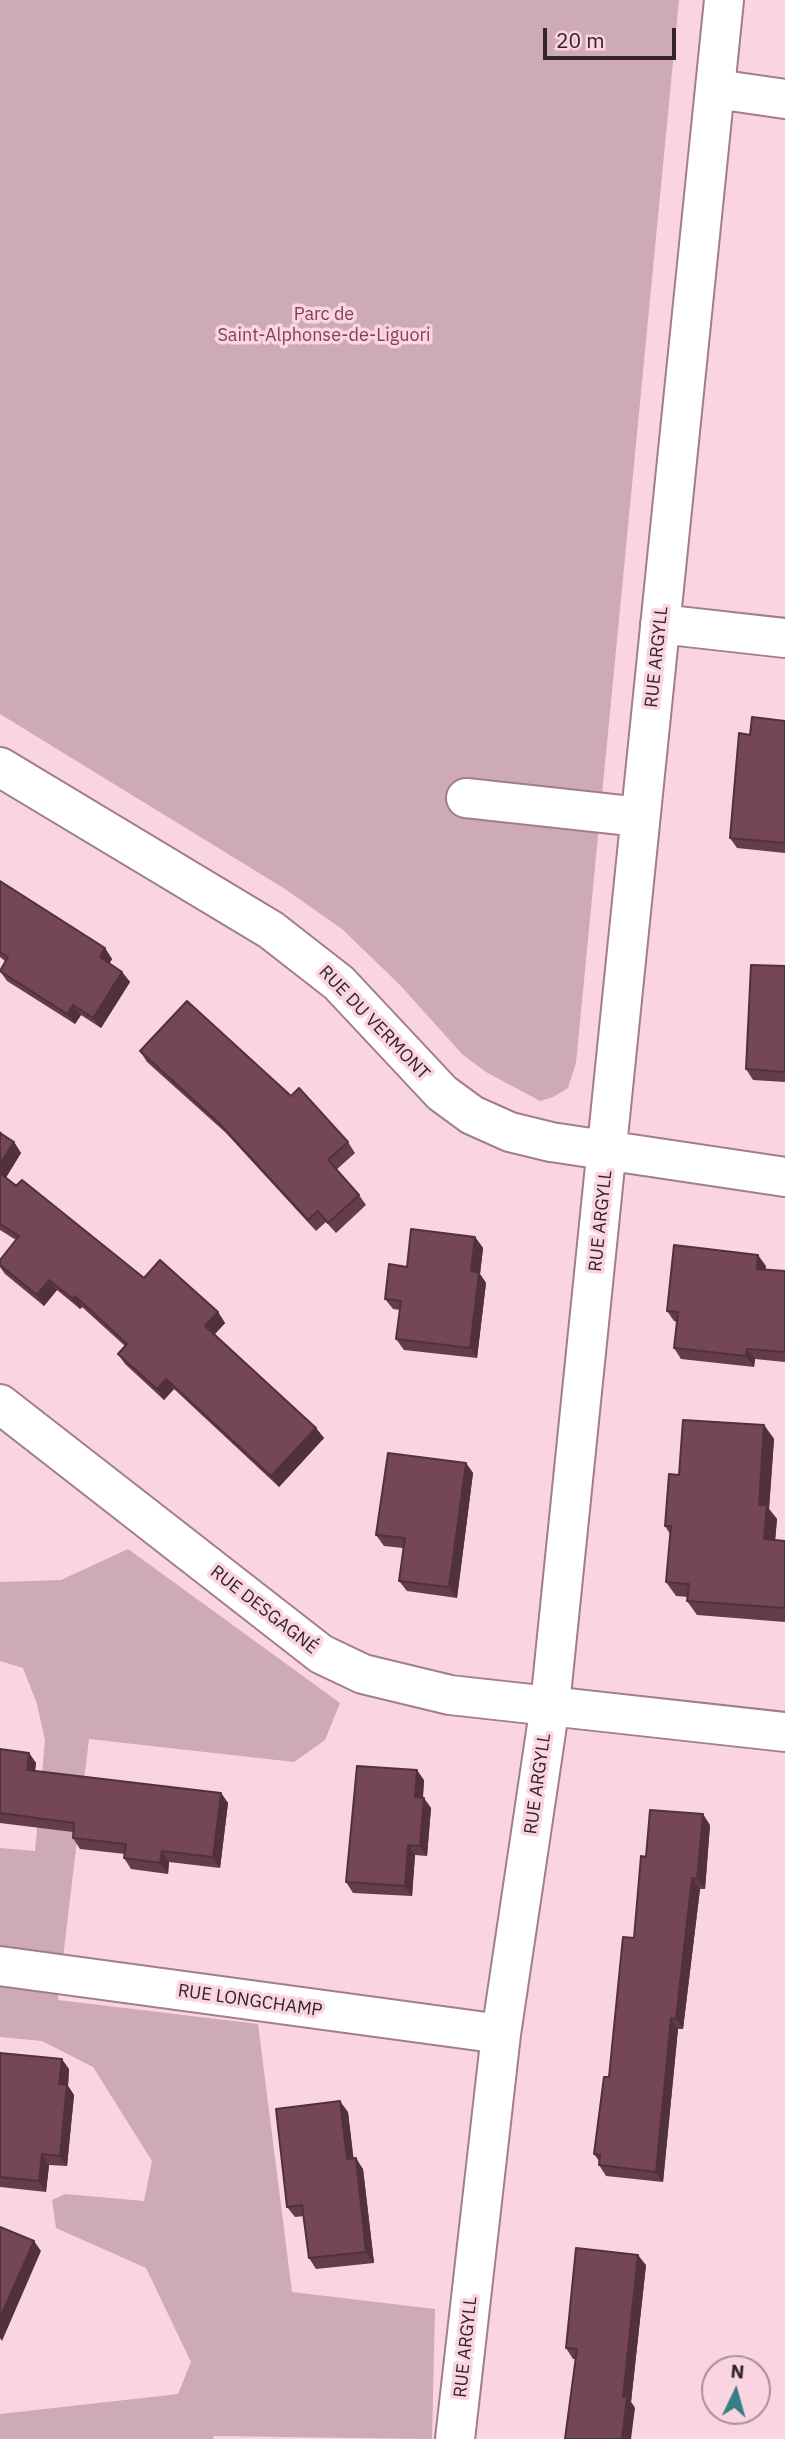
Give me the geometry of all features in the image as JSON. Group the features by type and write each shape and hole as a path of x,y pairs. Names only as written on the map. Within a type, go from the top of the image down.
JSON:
{"street":[{"name":"RUE ARGYLL","path":"455,2439 501,2034 550,1705 724,0"},
{"path":"716,89 785,99"},
{"path":"660,624 785,638"},
{"name":"RUE DU VERMONT","path":"0,767 271,930 308,957 339,983 442,1093 472,1115 510,1132 608,1152 785,1177"},
{"path":"466,798 640,817"},
{"name":"RUE DESGAGNÉ","path":"0,1404 321,1654 363,1674 450,1695 785,1732"},
{"name":"RUE LONGCHAMP","path":"0,1966 501,2034"}],"green space":[{"name":"Parc de Saint-Alphonse-de-Liguori","path":"0,0 679,0 576,1063 568,1088 553,1097 540,1101 486,1072 462,1054 400,985 342,929 285,889 0,714"},
{"path":"128,1549 340,1703 325,1740 294,1762 89,1739 58,2000 258,2024 292,2292 435,2309 432,2439 214,2436 213,2439 0,2439 0,2414 178,2394 191,2362 146,2268 56,2228 52,2200 65,2194 144,2201 152,2161 93,2067 42,2041 0,2037 0,1848 35,1851 45,1740 37,1704 23,1668 0,1661 0,1582 61,1580"}],"building":[{"path":"752,717 785,721 785,843 730,838 739,733 750,735"},
{"path":"0,881 105,948 100,957 122,972 93,1018 73,1005 67,1014 0,971 8,957 0,952"},
{"path":"751,965 785,966 785,1072 746,1069"},
{"path":"187,1001 291,1096 299,1088 348,1142 328,1160 359,1195 328,1223 318,1211 308,1220 219,1123 140,1051"},
{"path":"0,1133 14,1142 0,1164"},
{"path":"0,1173 16,1186 22,1180 144,1278 160,1260 218,1312 205,1326 316,1428 271,1476 166,1379 157,1389 118,1354 127,1344 75,1296 73,1299 49,1280 37,1295 0,1265 0,1260 19,1236 0,1224"},
{"path":"411,1229 475,1237 471,1271 479,1273 470,1348 396,1339 401,1301 385,1299 389,1264 407,1267"},
{"path":"674,1245 758,1255 757,1269 785,1271 785,1352 747,1349 746,1356 674,1348 678,1312 667,1311"},
{"path":"683,1420 764,1425 759,1505 767,1505 764,1539 785,1541 785,1608 687,1601 689,1584 666,1582 671,1526 665,1526 669,1474 679,1475"},
{"path":"388,1453 466,1463 449,1587 399,1581 405,1538 376,1535"},
{"path":"0,1749 29,1753 27,1770 221,1793 213,1857 162,1851 160,1863 124,1858 126,1844 73,1838 74,1823 0,1813"},
{"path":"357,1766 417,1770 415,1797 424,1798 420,1846 408,1845 405,1886 346,1882"},
{"path":"650,1810 703,1814 697,1879 692,1878 676,2019 671,2018 656,2172 599,2165 600,2155 594,2154 604,2077 609,2077 623,1937 634,1938 641,1856 646,1857"},
{"path":"0,2053 62,2059 59,2084 67,2085 60,2156 42,2154 39,2181 0,2177"},
{"path":"340,2101 347,2159 356,2158 366,2252 309,2258 302,2205 287,2207 276,2109"},
{"path":"0,2227 34,2241 0,2318"},
{"path":"576,2248 638,2255 623,2397 627,2397 622,2439 565,2439 577,2349 566,2348"}]}
